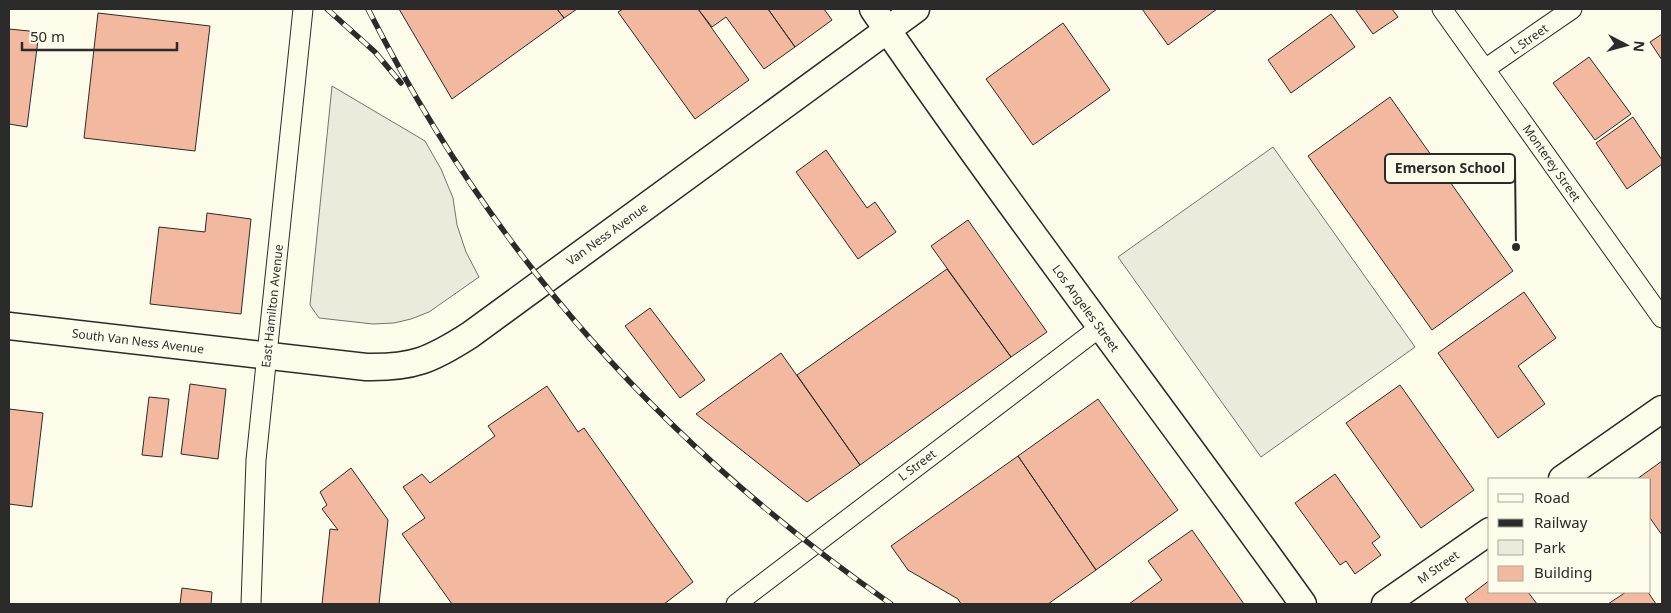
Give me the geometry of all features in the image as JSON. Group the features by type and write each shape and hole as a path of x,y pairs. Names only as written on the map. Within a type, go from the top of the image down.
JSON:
{"street":[{"name":"East Hamilton Avenue","path":"251,604 256,460 303,9"},
{"name":"Van Ness Avenue","path":"267,357 390,367 417,364 443,353 491,320 880,19 916,9"},
{"name":"Monterey Street","path":"1442,9 1662,318"},
{"name":"L Street","path":"1485,69 1572,9"},
{"name":"Los Angeles Street","path":"880,19 1099,328 1223,491 1303,604"},
{"name":"South Van Ness Avenue","path":"9,326 267,357"},
{"name":"L Street","path":"736,604 1099,328"},
{"path":"1563,478 1662,409"},
{"name":"M Street","path":"1385,604 1488,531"}],"green space":[{"path":"1273,147 1415,347 1261,457 1118,257"}],"shaded area":[{"path":"332,86 425,141 441,169 453,198 457,225 466,252 479,277 429,312 411,319 394,323 373,324 319,318 310,305"}],"building":[{"path":"399,9 557,9 564,18 452,99"},
{"path":"557,9 577,9 564,18"},
{"path":"623,9 698,9 749,80 695,119 618,12"},
{"path":"698,9 768,9 795,47 764,69 726,17 712,27"},
{"path":"768,9 824,9 832,20 795,47"},
{"path":"1142,9 1217,9 1168,45"},
{"path":"1355,9 1392,9 1398,17 1373,34"},
{"path":"98,13 210,26 195,151 84,138"},
{"path":"1331,14 1355,47 1291,93 1268,60"},
{"path":"1063,23 1110,90 1033,145 986,79"},
{"path":"9,29 39,32 27,127 9,124"},
{"path":"1662,34 1662,60 1650,42"},
{"path":"1589,57 1631,114 1595,140 1553,83"},
{"path":"1390,97 1513,271 1432,330 1308,156"},
{"path":"1633,117 1662,160 1662,164 1627,189 1596,143"},
{"path":"826,150 867,208 875,202 896,232 858,259 796,172"},
{"path":"207,213 251,219 241,314 150,304 159,227 205,232"},
{"path":"968,220 1047,332 1011,357 931,246"},
{"path":"947,269 1011,357 860,465 797,375"},
{"path":"1524,292 1556,338 1518,366 1545,404 1498,438 1438,353"},
{"path":"650,308 705,380 680,398 625,326"},
{"path":"781,353 860,465 807,502 696,414"},
{"path":"190,384 226,389 218,459 181,454"},
{"path":"1400,385 1474,490 1421,528 1346,423"},
{"path":"547,386 578,432 584,428 693,582 664,604 452,604 402,534 425,518 403,487 422,474 430,483 495,436 488,426"},
{"path":"149,397 169,399 162,457 142,455"},
{"path":"1098,399 1178,510 1096,570 1018,456"},
{"path":"9,409 43,413 32,507 9,504"},
{"path":"1018,456 1096,570 1048,604 961,604 958,599 908,570 891,546"},
{"path":"1662,461 1662,535 1651,519 1651,478 1638,478"},
{"path":"351,468 388,520 379,604 322,604 330,529 338,530 322,509 327,505 320,492"},
{"path":"1335,474 1380,537 1372,543 1381,555 1355,574 1346,561 1340,565 1295,503"},
{"path":"1192,530 1244,604 1129,604 1162,580 1148,561"},
{"path":"1488,582 1488,593 1529,593 1537,604 1469,604 1465,599"},
{"path":"182,588 212,592 211,604 180,604"},
{"path":"1624,593 1649,593 1656,604 1608,604"}],"railway":[{"path":"327,9 375,52 401,83"},
{"path":"368,9 417,99 471,184 529,264 591,340 659,411 731,479 808,543 891,604"}],"place":[{"name":"Emerson School","path":"1516,247"}]}
